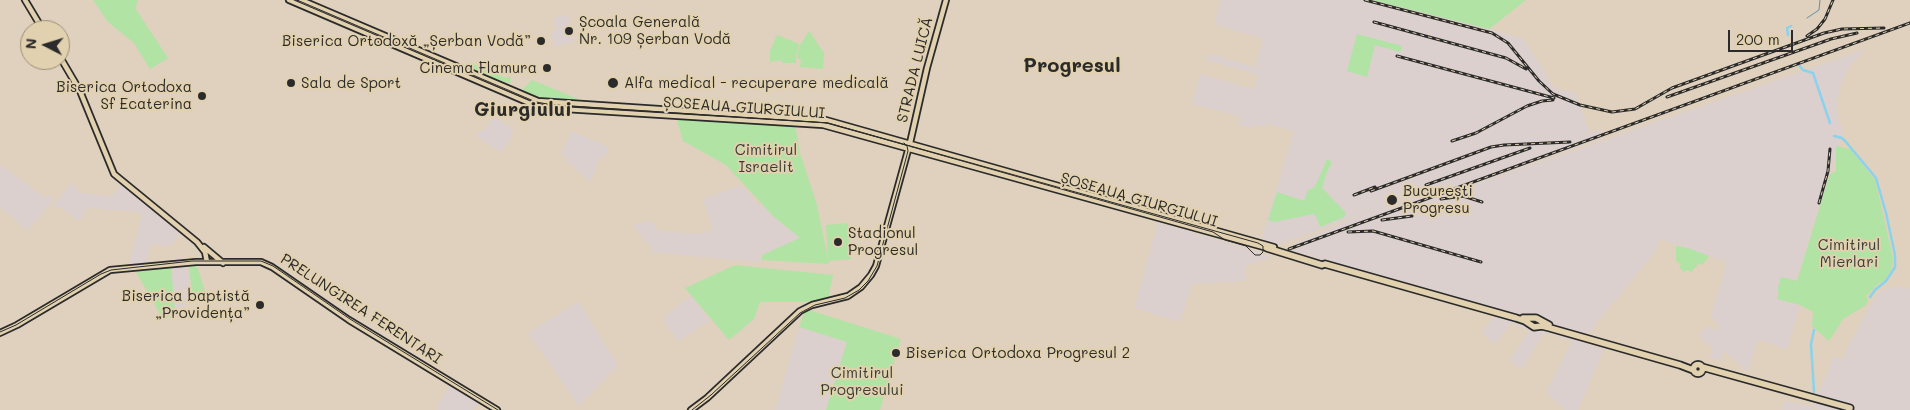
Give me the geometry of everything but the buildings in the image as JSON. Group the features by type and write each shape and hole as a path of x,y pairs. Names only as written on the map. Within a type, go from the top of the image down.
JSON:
{"highway":[{"name":"ȘOSEAUA GIURGIULUI","path":"1274,247 1323,263"},
{"name":"ȘOSEAUA GIURGIULUI","path":"1267,248 1517,316 1694,367 1699,364 1701,370"},
{"name":"ȘOSEAUA GIURGIULUI","path":"1701,370 1853,410"},
{"name":"ȘOSEAUA GIURGIULUI","path":"1701,370 1841,410"}],"main road":[{"path":"25,0 37,20"},
{"name":"ȘOSEAUA GIURGIULUI","path":"289,0 534,105 549,108 820,124 909,146"},
{"name":"ȘOSEAUA GIURGIULUI","path":"301,0 538,101 818,119 1274,247"},
{"name":"STRADA LUICĂ","path":"691,410 707,398 800,311 812,305 848,296 861,287 872,275 909,146 926,71 946,0"},
{"path":"68,70 80,91 114,174 223,263"},
{"name":"ȘOSEAUA GIURGIULUI","path":"1213,231 1267,248"},
{"path":"201,262 206,250"},
{"path":"206,250 208,262"},
{"name":"PRELUNGIREA FERENTARI","path":"0,333 108,271 201,262 259,262 268,264 350,320 497,410"}],"shaded area":[{"path":"1221,0 1372,0 1523,38 1554,88 1575,93 1590,132 1577,137 1602,129 1604,137 1455,192 1866,49 1852,63 1841,83 1837,106 1843,132 1822,205 1820,204 1796,282 1781,277 1777,291 1779,292 1778,299 1800,305 1787,349 1757,340 1748,372 1724,351 1721,361 1709,358 1713,348 1698,336 1708,326 1715,331 1719,326 1711,316 1727,262 1660,239 1655,252 1581,342 1604,349 1578,410 1565,410 1546,392 1572,341 1545,332 1521,370 1510,360 1529,330 1512,323 1494,344 1481,332 1501,309 1289,250 1295,248 1293,244 1374,210 1277,245 1261,240 1294,131 1266,123 1265,127 1255,124 1254,129 1239,125 1241,117 1192,104 1200,74 1254,89 1258,75 1206,60 1208,53 1255,67 1263,39 1214,24"},
{"name":"Școala Generală Nr. 109 Șerban Vodă","path":"568,14 574,42 554,46 551,32 557,30 554,18"},
{"path":"494,117 513,128 511,138 501,153 476,136 480,131 486,129"},
{"path":"571,131 609,147 605,156 600,157 590,182 566,160 567,157 561,154"},
{"path":"0,165 45,198 49,195 55,198 27,231 0,207"},
{"path":"123,182 183,231 170,246 151,244 147,263 129,264 141,217 139,212 88,208 79,221 65,210 53,206 71,184 81,193 113,196"},
{"path":"741,185 760,206 762,204 773,216 800,238 762,255 762,262 651,252 651,247 632,225 652,221 658,231 696,234 713,231 703,199"},
{"path":"1158,222 1259,252 1270,258 1246,266 1246,281 1192,284 1180,322 1134,308"},
{"path":"188,265 191,302 175,311 171,266"},
{"path":"1900,285 1910,289 1910,410 1819,410 1812,408 1811,410 1781,410 1785,401 1813,407 1834,356 1843,360 1848,346 1877,294 1883,289 1899,287"},
{"path":"691,296 710,320 679,341 666,326 664,319 666,315"},
{"path":"578,302 618,365 579,406 528,333"},
{"path":"799,327 847,342 826,410 775,410"},
{"path":"450,385 479,402 473,410 439,410 436,408"}],"green space":[{"path":"93,0 138,0 135,8 168,58 150,69 134,43 108,22"},
{"path":"1372,0 1526,0 1489,29"},
{"path":"809,31 824,53 823,69 800,67 801,60 797,56 800,44"},
{"path":"1357,34 1402,46 1401,52 1375,45 1367,77 1347,71"},
{"path":"777,35 799,44 796,63 783,63 780,60 770,62 770,51"},
{"path":"469,62 506,78 510,76 511,83 467,68"},
{"path":"532,80 578,99 578,101 540,98 524,91 523,89"},
{"name":"Cimitirul Israelit","path":"676,117 795,125 800,153 817,205 828,260 826,225 848,223 851,259 828,261 829,264 762,260 762,255 800,238 773,216 726,165 683,141"},
{"name":"Cimitirul Mierlari","path":"1836,146 1850,149 1875,180 1893,258 1891,270 1883,282 1879,283 1866,296 1868,300 1866,305 1843,319 1829,341 1812,326 1813,312 1800,305 1777,299 1779,292 1777,291 1781,277 1797,281 1830,174 1836,171"},
{"path":"1327,159 1332,162 1322,188 1346,213 1344,217 1320,227 1316,216 1313,214 1275,222 1268,220 1277,192 1304,201 1308,190 1315,187"},
{"path":"1676,246 1688,248 1709,256 1702,265 1699,263 1691,272 1687,270 1684,272 1679,267 1681,264 1676,261"},
{"path":"735,265 833,275 828,299 803,302 760,302 754,319 729,340 685,288"},
{"path":"171,266 175,311 164,321 135,270"},
{"path":"189,266 197,266 208,301 193,302"},
{"name":"Cimitirul Progresului","path":"809,310 901,339 880,410 826,410 847,342 799,327 804,313"}],"waterway":[{"path":"1807,18 1819,10 1820,0"},
{"path":"1788,35 1787,28 1791,26"},
{"path":"1799,65 1803,70 1813,73 1830,123"},
{"path":"1834,136 1842,138 1876,178 1886,213 1895,255 1895,267 1886,281 1870,297"},
{"path":"1814,330 1811,344 1814,392"}],"tram line":[{"path":"294,0 535,103 553,106 828,123 1213,232 1225,240 1246,246 1255,255 1260,255 1263,252 1263,246 1258,243 828,123 553,105 536,102 297,0"},
{"path":"692,410 711,395 800,313 815,305 845,298 859,290 868,281 877,266 908,151 904,143"},
{"path":"0,332 16,325 101,274 111,270 192,261 261,261 273,266 350,319 498,410"}],"railway":[{"path":"1365,0 1492,33 1508,43 1539,81 1553,94 1580,105 1612,112 1635,109 1672,88 1824,33 1842,29 1884,28"},
{"path":"1807,36 1817,29 1825,19 1833,0"},
{"path":"1374,22 1506,58 1526,69"},
{"path":"1289,249 1910,23"},
{"path":"1667,97 1831,39 1857,33"},
{"path":"1397,56 1554,98"},
{"path":"1452,141 1476,133 1527,106 1553,100"},
{"path":"1371,191 1491,147 1570,142"},
{"path":"1426,185 1530,148"},
{"path":"1819,203 1828,171 1830,149"},
{"path":"1354,195 1375,187"},
{"path":"1441,199 1463,196 1482,202"},
{"path":"1382,220 1412,216"},
{"path":"1348,232 1373,231 1481,262"}],"place":[{"name":"Școala Generală Nr. 109 Șerban Vodă","path":"569,31"},
{"name":"Biserica Ortodoxă „Șerban Vodă”","path":"541,41"},
{"name":"Cinema Flamura","path":"547,68"},
{"name":"Sala de Sport","path":"291,83"},
{"name":"Alfa medical - recuperare medicală","path":"613,83"},
{"name":"Biserica Ortodoxa Sf Ecaterina","path":"202,96"},
{"name":"București Progresu","path":"1392,200"},
{"name":"Stadionul Progresul","path":"838,242"},
{"name":"Biserica baptistă „Providența”","path":"260,305"},
{"name":"Biserica Ortodoxa Progresul 2","path":"896,353"}],"district":[{"name":"Progresul","path":"1072,66"},
{"name":"Giurgiului","path":"523,110"}]}
